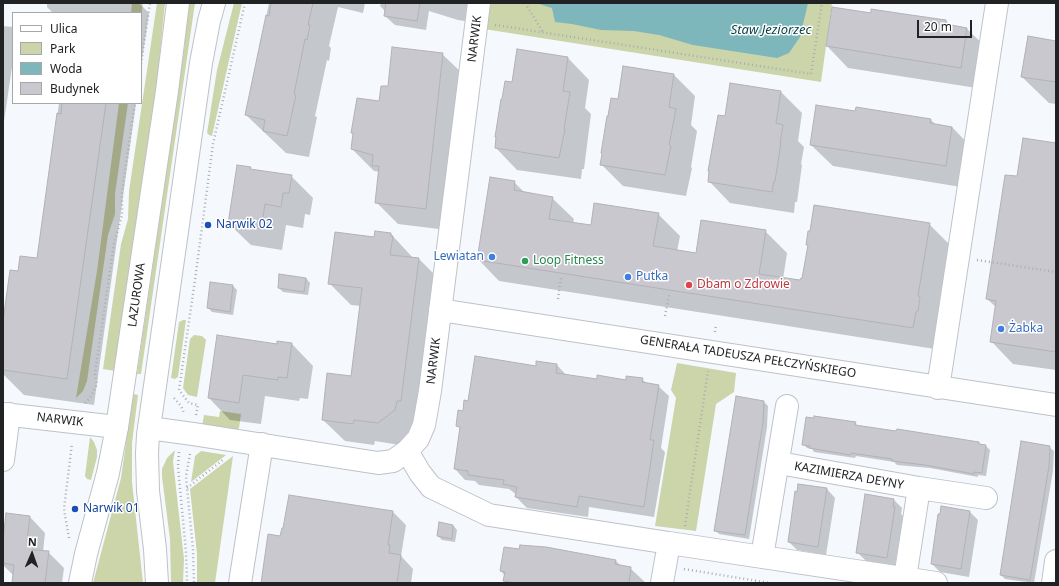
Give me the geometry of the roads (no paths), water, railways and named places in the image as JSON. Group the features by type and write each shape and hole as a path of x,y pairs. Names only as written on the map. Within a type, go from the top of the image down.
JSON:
{"street":[{"name":"LAZUROWA","path":"80,583 118,427 166,99 178,3"},
{"path":"157,583 146,453 202,63 209,21 214,3"},
{"path":"938,388 997,3"},
{"name":"NARWIK","path":"149,428 262,444 378,463 393,461 407,451 418,439 424,425 478,13"},
{"name":"GENERAŁA TADEUSZA PEŁCZYŃSKIEGO","path":"440,310 1056,405"},
{"name":"KAZIMIERZA DEYNY","path":"762,557 787,406"},
{"name":"NARWIK","path":"6,414 118,427"},
{"path":"3,460 6,414"},
{"path":"240,583 262,444"},
{"path":"407,451 420,473 431,487 489,515 936,583"},
{"name":"KAZIMIERZA DEYNY","path":"778,463 918,488 986,498"},
{"name":"KAZIMIERZA DEYNY","path":"905,578 918,488"},
{"path":"662,583 669,543"},
{"path":"1053,583 1056,561"}],"water":[{"name":"Staw Jeziorzec","path":"536,3 808,3 800,37 789,53 777,58 693,45 659,35 634,31 601,30 555,22 552,8"}],"place":[{"name":"Narwik 02","path":"208,225"},
{"name":"Lewiatan","path":"492,257"},
{"name":"Loop Fitness","path":"525,261"},
{"name":"Putka","path":"628,277"},
{"name":"Dbam o Zdrowie","path":"689,285"},
{"name":"Żabka","path":"1001,329"},
{"name":"Narwik 01","path":"75,509"}]}
